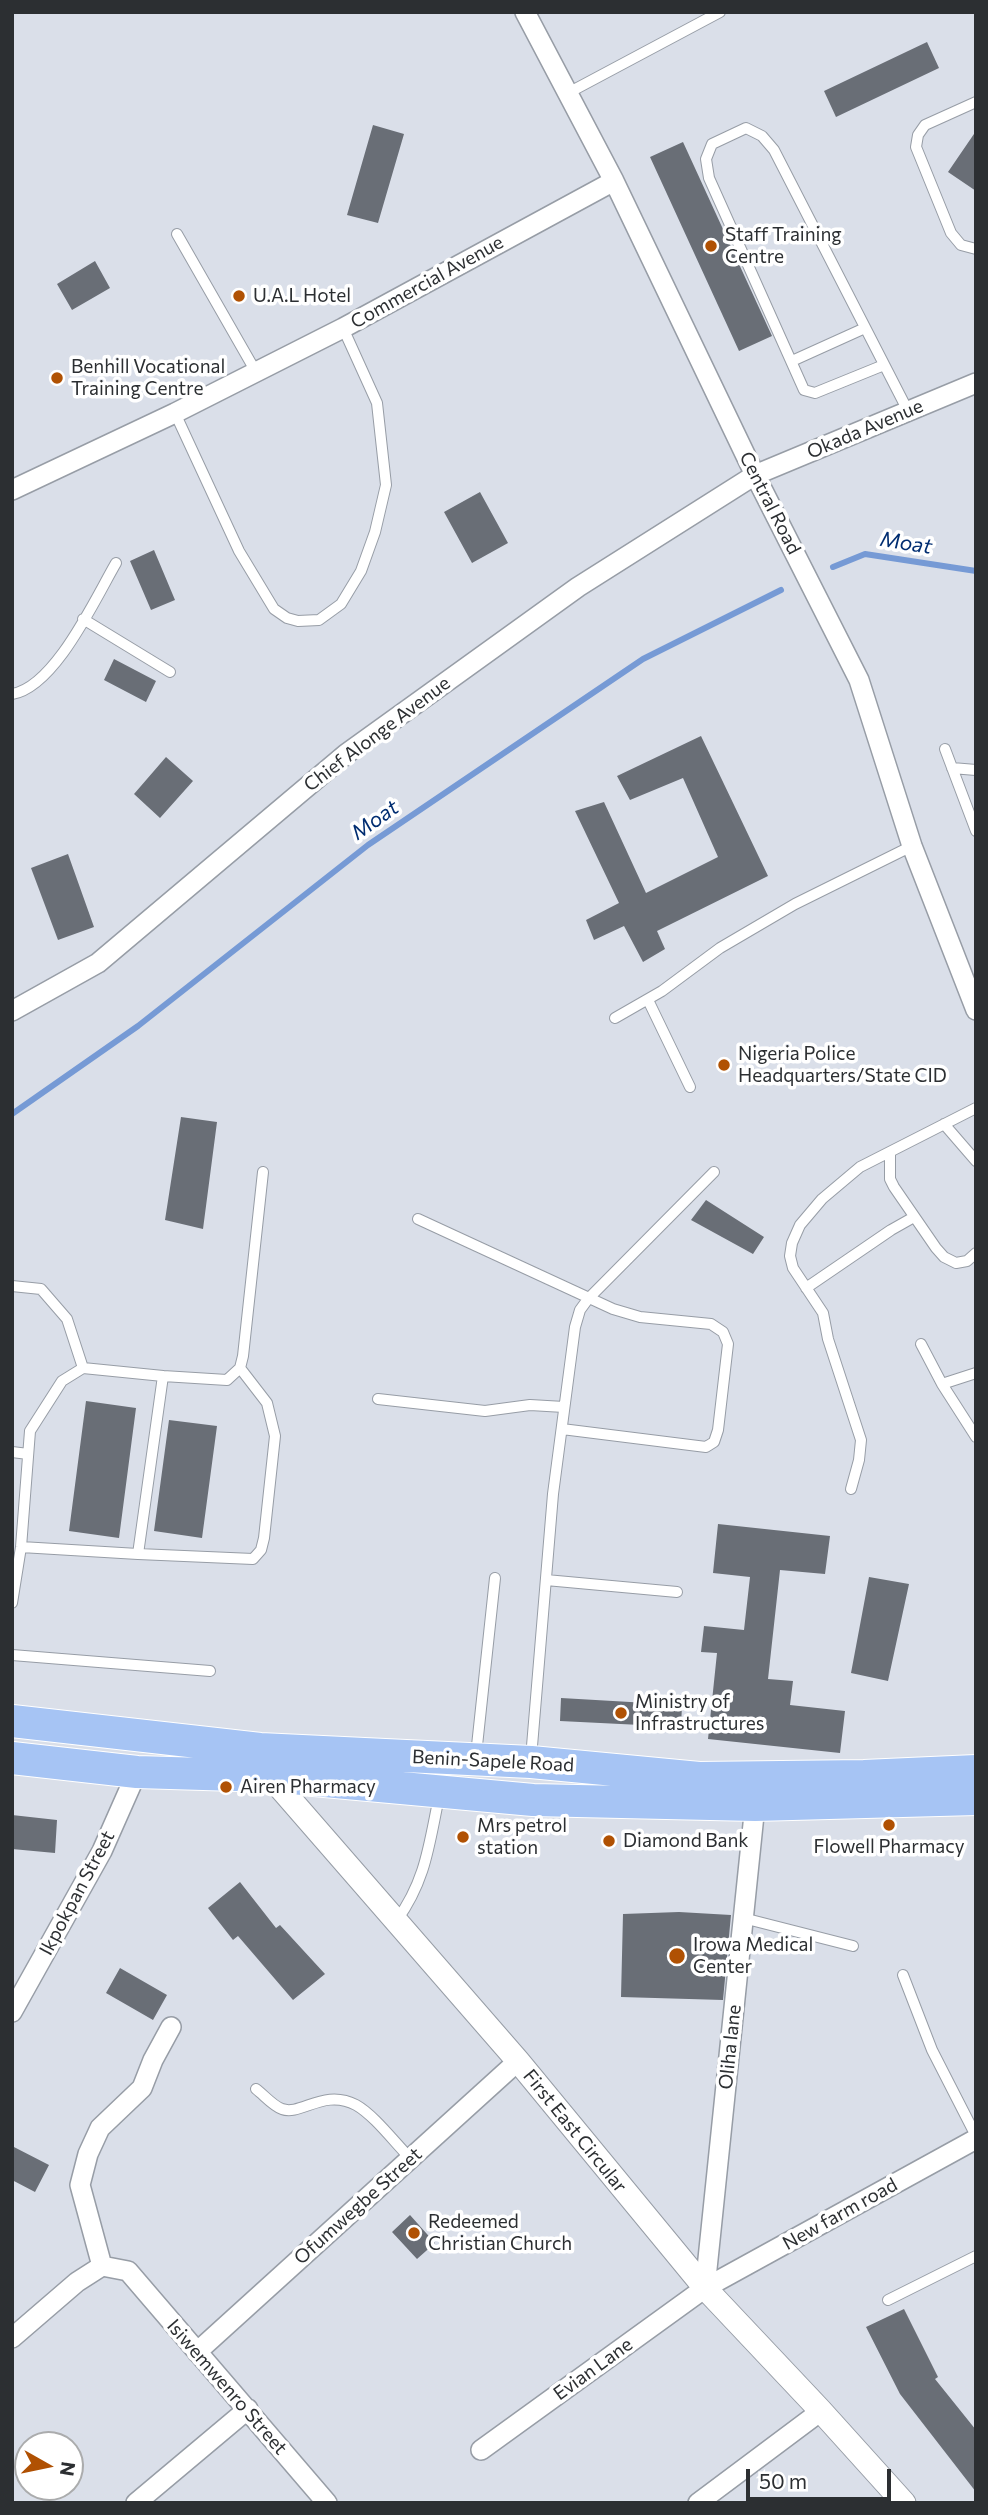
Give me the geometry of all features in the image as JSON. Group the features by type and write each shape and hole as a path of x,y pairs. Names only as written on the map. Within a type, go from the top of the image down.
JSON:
{"highway":[{"name":"Benin-Sapele Road","path":"12,1721 439,1793 533,1800 755,1805 976,1799"},
{"name":"Benin-Sapele Road","path":"12,1758 137,1772 265,1763 476,1759 699,1779 976,1771"}],"street":[{"name":"Central Road","path":"525,12 614,181 755,475 859,680 912,846 976,1010"},
{"name":"Commercial Avenue","path":"12,491 343,328 614,181"},
{"name":"Okada Avenue","path":"755,475 976,383"},
{"name":"Chief Alonge Avenue","path":"12,1011 98,962 368,738 578,587 755,475"},
{"name":"First East Circular","path":"265,1763 396,1921 518,2060 705,2288 904,2503"},
{"name":"Ikpokpan Street","path":"12,2012 102,1850 137,1772"},
{"name":"Oliha lane","path":"705,2288 755,1805"},
{"path":"12,2338 77,2282 102,2266 80,2185 88,2154 100,2128 142,2088 171,2027"},
{"name":"Ofumwegbe Street","path":"197,2352 518,2060"},
{"name":"New farm road","path":"705,2288 976,2137"},
{"name":"Isiwemwenro Street","path":"102,2266 128,2271 327,2503"},
{"name":"Evian Lane","path":"481,2450 705,2288"},
{"path":"136,2503 248,2409"},
{"path":"698,2503 821,2411"}],"lane":[{"path":"568,93 720,12"},
{"path":"976,102 925,125 918,135 916,147 951,233 961,245 976,248"},
{"path":"884,365 815,393 804,390 709,178 706,159 712,144 746,128 762,136 774,150 908,411"},
{"path":"177,234 256,372"},
{"path":"175,413 239,551 274,609 286,618 298,621 319,620 341,604 361,571 375,532 386,485 377,403 343,328"},
{"path":"792,360 865,328"},
{"path":"12,694 20,693 31,686 54,666 116,563"},
{"path":"83,619 170,672"},
{"path":"945,749 976,831"},
{"path":"952,768 976,770"},
{"path":"615,1018 686,975 720,948 795,904 912,846"},
{"path":"648,1000 690,1087"},
{"path":"850,1489 859,1460 861,1440 828,1339 823,1313 793,1268 790,1256 792,1243 800,1225 822,1199 860,1167 976,1108"},
{"path":"944,1124 976,1161"},
{"path":"890,1152 890,1179 936,1248 956,1264 967,1261 976,1253"},
{"path":"12,1603 21,1547 30,1431 62,1381 83,1368 227,1380 240,1368 263,1172"},
{"path":"531,1762 564,1407 575,1327 580,1310 714,1172"},
{"path":"806,1288 914,1217"},
{"path":"418,1219 588,1299 640,1317 711,1324 723,1332 728,1344 718,1430 714,1442 706,1447 562,1429"},
{"path":"12,1286 41,1289 67,1319 83,1368"},
{"path":"920,1344 976,1437"},
{"path":"21,1547 253,1559 261,1550 275,1436 267,1403 240,1368"},
{"path":"942,1384 976,1373"},
{"path":"138,1554 163,1376"},
{"path":"378,1399 485,1411 517,1406 564,1407"},
{"path":"12,1452 28,1454"},
{"path":"476,1759 495,1578"},
{"path":"546,1580 677,1592"},
{"path":"12,1655 210,1671"},
{"path":"396,1921 420,1882 439,1793"},
{"path":"743,1918 853,1946"},
{"path":"903,1975 932,2050 976,2137"},
{"path":"256,2089 281,2109 295,2109 333,2099 356,2105 410,2158"},
{"path":"888,2300 976,2256"}],"building":[{"path":"927,42 939,68 836,117 824,91"},
{"path":"373,125 404,134 378,223 347,215"},
{"path":"976,131 976,191 948,172"},
{"name":"Staff Training Centre","path":"683,142 772,336 739,351 650,157"},
{"path":"95,261 110,288 72,310 57,284"},
{"path":"480,492 508,543 472,563 444,512"},
{"path":"154,550 175,600 151,610 130,561"},
{"path":"114,659 156,681 146,702 104,680"},
{"path":"701,736 768,876 657,931 665,949 643,962 624,926 594,940 586,920 619,903 575,811 604,802 646,893 718,857 683,778 630,800 617,776"},
{"path":"166,757 193,781 160,818 134,794"},
{"path":"68,854 94,927 58,940 31,868"},
{"path":"181,1117 217,1122 203,1229 165,1220"},
{"path":"706,1200 764,1237 753,1254 691,1220"},
{"path":"86,1401 136,1408 119,1538 69,1531"},
{"path":"169,1420 217,1426 202,1538 154,1531"},
{"path":"718,1524 830,1536 825,1574 780,1570 768,1679 793,1681 790,1705 845,1711 840,1753 708,1739 717,1653 701,1652 704,1626 744,1630 750,1577 713,1573"},
{"path":"869,1577 909,1584 888,1681 851,1673"},
{"name":"Ministry of Infrastructures","path":"561,1698 682,1705 681,1727 560,1721"},
{"path":"12,1815 57,1820 55,1853 12,1849"},
{"path":"240,1882 276,1928 280,1925 325,1974 293,2000 238,1936 233,1940 208,1908"},
{"name":"Irowa Medical Center","path":"679,1912 731,1915 723,2000 621,1997 623,1914"},
{"path":"120,1968 167,1995 153,2020 106,1993"},
{"path":"12,2146 49,2165 35,2192 12,2180"},
{"path":"410,2215 435,2243 417,2259 392,2232"},
{"path":"904,2309 938,2377 935,2379 976,2430 976,2492 900,2394 866,2327"}],"waterway":[{"name":"Moat","path":"833,567 865,554 976,571"},
{"name":"Moat","path":"12,1114 138,1026 368,845 643,659 781,590"}],"place":[{"name":"Staff Training Centre","path":"711,246"},
{"name":"U.A.L Hotel","path":"239,296"},
{"name":"Benhill Vocational Training Centre","path":"57,378"},
{"name":"Nigeria Police Headquarters/State CID","path":"724,1065"},
{"name":"Ministry of Infrastructures","path":"621,1713"},
{"name":"Airen Pharmacy","path":"226,1787"},
{"name":"Flowell Pharmacy","path":"889,1825"},
{"name":"Mrs petrol station","path":"463,1837"},
{"name":"Diamond Bank","path":"609,1841"},
{"name":"Irowa Medical Center","path":"677,1956"},
{"name":"Redeemed Christian Church","path":"414,2233"}]}
